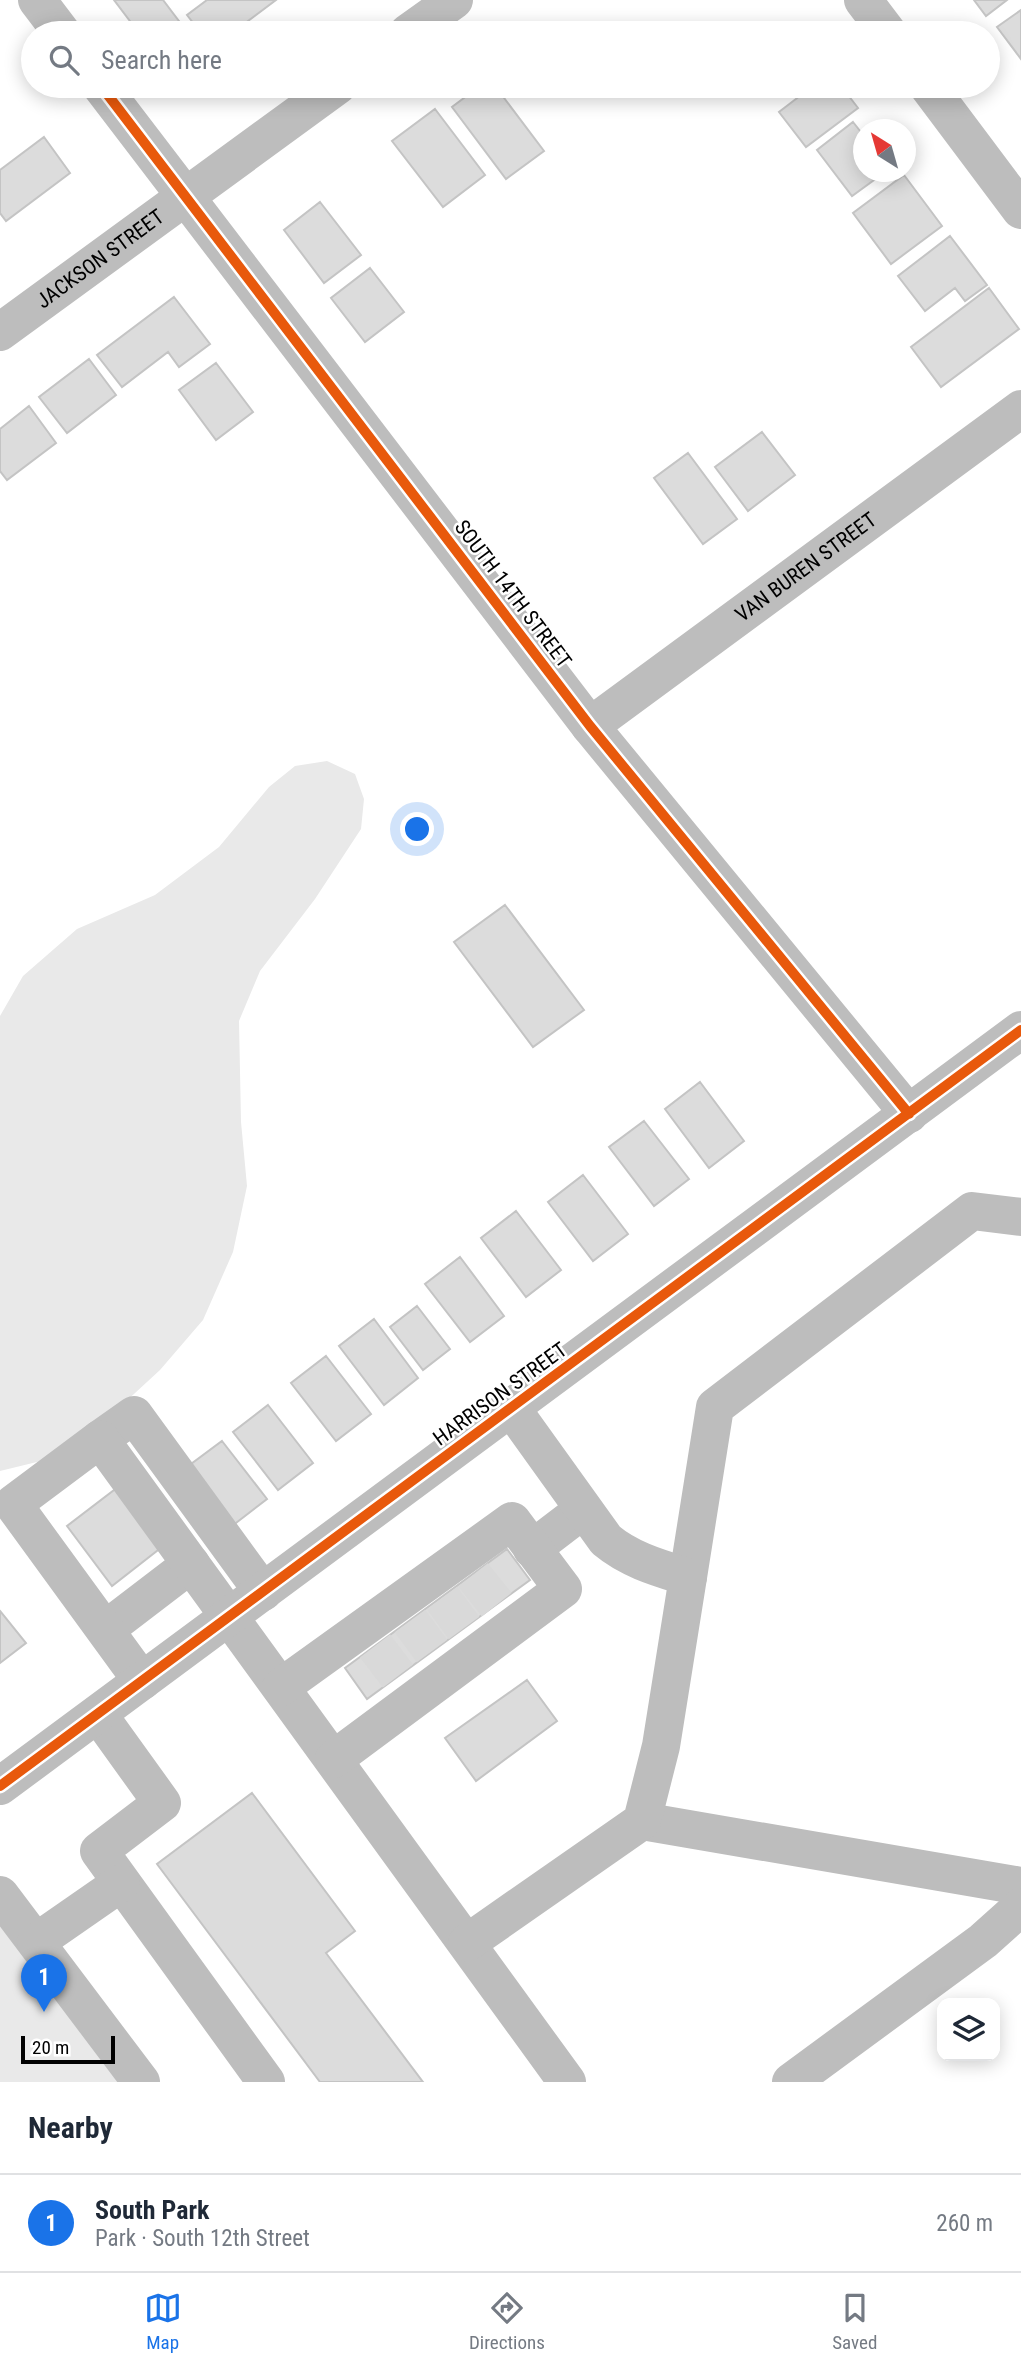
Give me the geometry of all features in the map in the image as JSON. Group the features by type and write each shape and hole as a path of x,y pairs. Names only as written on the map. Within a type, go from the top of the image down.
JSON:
{"street":[{"path":"37,0 53,21"},
{"path":"425,21 454,0"},
{"path":"863,0 879,21"},
{"name":"SOUTH 14TH STREET","path":"110,98 590,726 909,1114"},
{"name":"JACKSON STREET","path":"0,332 321,98"},
{"path":"937,98 1021,210"},
{"name":"VAN BUREN STREET","path":"590,726 1021,409"},
{"name":"HARRISON STREET","path":"0,1786 1021,1030"},
{"path":"467,1943 642,1821 661,1746 715,1406 972,1211 1021,1217"},
{"path":"512,1409 606,1540 620,1551 649,1565 688,1577"},
{"path":"142,1681 13,1504 100,1439 134,1415 263,1592"},
{"path":"100,1439 567,2082"},
{"path":"532,1549 583,1510"},
{"path":"281,1687 369,1637 467,1566 512,1521 563,1589 505,1615 440,1662 407,1688 334,1759"},
{"path":"106,1629 191,1564"},
{"path":"98,1714 162,1803 99,1851 266,2082"},
{"path":"642,1821 1021,1886"},
{"path":"36,1942 121,1883"},
{"path":"0,1895 141,2082"},
{"path":"791,2082 983,1941 1021,1907"}],"shaded area":[{"path":"327,761 355,774 364,799 361,829 315,899 260,971 239,1021 241,1122 247,1186 233,1252 203,1320 160,1370 109,1417 45,1460 0,1471 0,1016 23,976 77,929 155,895 219,847 269,787 295,766"},
{"path":"0,1895 141,2082 0,2082"}],"building":[{"path":"114,0 163,0 179,21 130,21"},
{"path":"207,0 276,0 248,21 192,21 187,15"},
{"path":"974,0 1007,0 986,16"},
{"path":"1021,10 1021,59 1000,31 1000,25"},
{"path":"464,98 504,98 544,151 506,179 452,107"},
{"path":"797,98 850,98 858,108 806,147 779,112"},
{"path":"435,109 485,175 443,207 392,141"},
{"path":"853,122 853,182 871,182 852,196 817,150"},
{"path":"44,137 70,173 6,221 0,213 0,170"},
{"path":"895,182 909,182 942,226 891,264 853,213"},
{"path":"320,202 361,255 324,283 284,230"},
{"path":"950,236 987,285 965,301 955,288 925,311 898,276"},
{"path":"370,268 404,312 365,342 331,298"},
{"path":"989,288 1019,329 941,387 911,347"},
{"path":"174,297 210,344 179,367 168,352 122,387 97,355"},
{"path":"89,359 116,395 67,433 39,397"},
{"path":"216,363 253,412 216,440 179,390"},
{"path":"29,406 56,443 7,480 0,471 0,429"},
{"path":"762,432 795,475 748,511 715,467"},
{"path":"688,453 737,519 703,544 654,478"},
{"path":"505,905 584,1010 533,1047 454,942"},
{"path":"700,1082 744,1141 709,1168 665,1109"},
{"path":"644,1121 689,1179 654,1206 609,1147"},
{"path":"583,1175 628,1234 593,1261 548,1202"},
{"path":"516,1211 561,1270 526,1297 481,1238"},
{"path":"460,1257 504,1316 470,1342 425,1284"},
{"path":"417,1306 450,1349 423,1370 390,1327"},
{"path":"374,1319 418,1378 384,1405 339,1346"},
{"path":"326,1356 371,1414 336,1441 291,1383"},
{"path":"268,1405 313,1463 278,1490 233,1432"},
{"path":"222,1441 267,1499 232,1526 187,1467"},
{"path":"122,1484 167,1543 112,1586 67,1526"},
{"path":"507,1549 530,1580 367,1699 345,1668"},
{"path":"0,1611 26,1643 0,1663"},
{"path":"527,1680 557,1721 476,1781 445,1738"},
{"path":"252,1793 355,1931 326,1953 423,2082 320,2082 157,1864"}],"tunnel":[{"path":"473,1575 497,1605"},
{"path":"442,1598 464,1628"},
{"path":"410,1621 432,1651"},
{"path":"375,1646 398,1676"}],"cycle path":[{"path":"110,98 590,726 909,1114"},
{"path":"0,1786 1021,1030"}],"place":[{"name":"South Park","path":"44,2012"}]}
